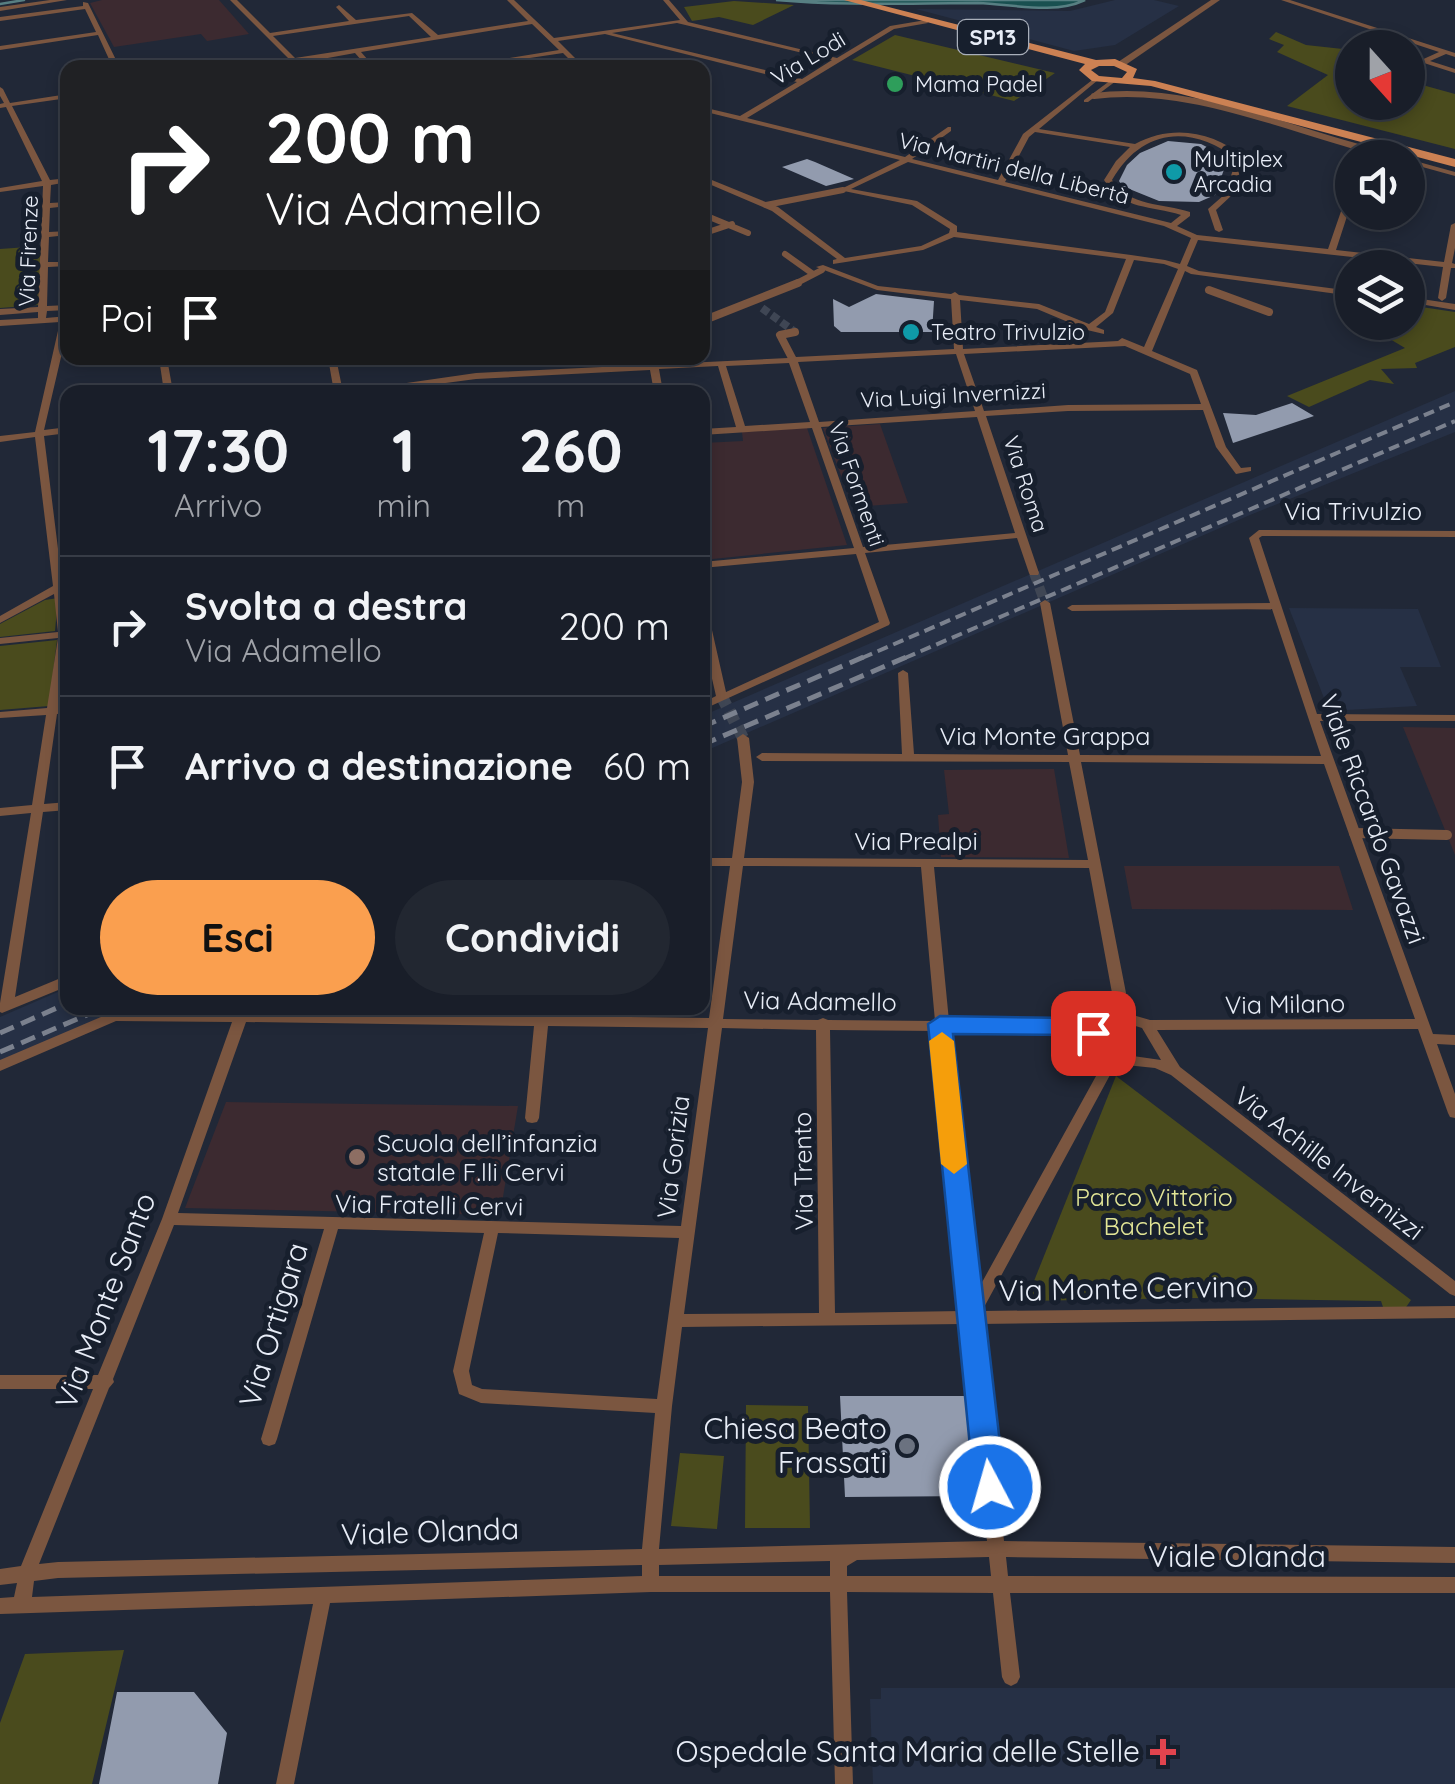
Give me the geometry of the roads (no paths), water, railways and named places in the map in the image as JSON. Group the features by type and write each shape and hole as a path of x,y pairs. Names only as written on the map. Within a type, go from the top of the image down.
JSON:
{"main road":[{"name":"SP13","path":"850,0 1241,102 1454,168"},
{"name":"SP13","path":"890,11 1102,64"},
{"path":"1094,89 1085,73 1102,64"},
{"name":"SP13","path":"1094,89 1130,75"}],"street":[{"path":"0,9 64,0"},
{"path":"233,0 293,60"},
{"path":"510,0 574,60"},
{"path":"1102,64 1203,0"},
{"path":"1102,64 1215,0"},
{"path":"1284,0 1455,54"},
{"path":"0,20 85,2 113,60"},
{"path":"339,6 354,22"},
{"path":"890,11 897,19 892,28"},
{"path":"553,40 675,13 839,60"},
{"path":"268,35 412,14 437,38"},
{"path":"314,60 534,22"},
{"name":"Via Lodi","path":"741,118 892,28 926,22"},
{"path":"601,32 802,81"},
{"path":"0,48 100,34"},
{"path":"357,50 365,60"},
{"path":"509,60 564,51"},
{"path":"1425,61 1446,52"},
{"path":"1425,61 1455,71"},
{"path":"0,89 4,105 47,183"},
{"path":"1000,183 1021,145 1094,89 1152,94 1335,141"},
{"path":"4,105 60,97"},
{"name":"Via Martiri della Libertà","path":"710,111 1172,226 1195,237 1282,246"},
{"path":"766,206 842,190 906,160 948,129"},
{"path":"1037,131 1132,144 1162,136 1196,136 1222,144 1241,158 1227,196 1212,209 1219,230"},
{"path":"1132,144 1117,161 1108,184 1130,200 1187,214 1172,226"},
{"path":"1425,164 1454,168"},
{"path":"0,190 60,181"},
{"path":"710,182 766,206 844,260"},
{"name":"Via Firenze","path":"42,320 48,265 47,183"},
{"path":"842,190 914,202 954,228 953,234"},
{"path":"48,206 60,205"},
{"path":"710,216 748,233"},
{"path":"710,230 729,222"},
{"path":"1442,298 1451,266 1455,225"},
{"path":"1172,226 1219,230 1282,246 1451,266"},
{"path":"1148,351 1195,237 1219,230"},
{"path":"1331,252 1339,230"},
{"path":"47,235 60,234"},
{"path":"710,319 758,306 818,270 844,260 929,246 953,234 1335,288"},
{"path":"785,254 818,270 877,288 1044,308 1192,370 1227,458 1239,472 1248,469"},
{"path":"1090,328 1109,313 1130,257"},
{"path":"48,265 60,264"},
{"path":"1210,290 1269,312"},
{"name":"Via Roma","path":"955,295 959,351 1034,573"},
{"path":"1425,298 1455,303"},
{"path":"1425,299 1455,303"},
{"path":"0,312 60,308"},
{"path":"16,322 24,318 21,310"},
{"path":"0,324 60,319"},
{"path":"792,358 780,335 795,332"},
{"path":"710,363 1126,343"},
{"path":"60,345 39,434 60,560"},
{"name":"Via Formenti","path":"710,703 884,623 792,358"},
{"path":"721,363 741,429"},
{"path":"410,385 625,365"},
{"name":"Via Luigi Invernizzi","path":"710,431 982,413 1207,407"},
{"path":"0,439 60,431"},
{"name":"Via Trivulzio","path":"1254,538 1259,533 1455,534"},
{"path":"710,564 1021,535"},
{"name":"Viale Riccardo Gavazzi","path":"1254,538 1312,717 1455,1113"},
{"path":"0,620 60,586"},
{"path":"1045,603 1119,993 1158,1039 1156,1053 1140,1062 1113,1058 1098,1040 1100,1028 1108,1021 1119,993"},
{"path":"1072,608 1274,606"},
{"path":"0,641 60,635"},
{"path":"710,645 721,695"},
{"path":"3,1008 60,667"},
{"path":"903,672 908,758"},
{"path":"0,715 60,710"},
{"path":"1312,717 1455,718"},
{"name":"Via Gorizia","path":"651,1584 650,1554 664,1406 749,767 742,738"},
{"name":"Via Monte Grappa","path":"762,758 1328,760"},
{"path":"0,812 60,807"},
{"path":"1354,833 1447,835"},
{"name":"Via Prealpi","path":"710,862 1094,864"},
{"path":"927,862 970,1319 1011,1677"},
{"path":"3,1008 60,983"},
{"name":"Via Adamello","path":"0,1066 115,1016 468,1015"},
{"path":"532,1118 543,1015"},
{"name":"Via Adamello","path":"565,1015 716,1022 1071,1026 1087,1029 1098,1040"},
{"name":"Via Monte Santo","path":"22,1603 27,1572 106,1382 241,1018"},
{"path":"1108,1021 1145,1023"},
{"name":"Via Trento","path":"823,1023 828,1318"},
{"name":"Via Milano","path":"1145,1023 1426,1032 1455,1040"},
{"name":"Via Achille Invernizzi","path":"1158,1039 1176,1071 1455,1290"},
{"path":"970,1319 1113,1058"},
{"name":"Via Achille Invernizzi","path":"1140,1062 1176,1071"},
{"name":"Via Fratelli Cervi","path":"169,1218 332,1226 688,1232"},
{"name":"Via Ortigara","path":"269,1439 332,1226"},
{"path":"492,1228 461,1370 465,1389 481,1396 664,1406"},
{"name":"Via Monte Cervino","path":"678,1321 1455,1312"},
{"path":"0,1382 106,1382"},
{"name":"Viale Olanda","path":"0,1577 27,1572 862,1550 997,1548 1455,1555"},
{"path":"844,1784 840,1559 862,1550"},
{"name":"Viale Olanda","path":"0,1606 651,1584 1455,1585"},
{"path":"284,1784 322,1596"}],"waterway":[{"path":"0,4 24,0"}],"tunnel":[{"path":"762,308 795,332"},
{"path":"1034,573 1045,603"},
{"path":"721,695 743,738"}],"railway":[{"path":"862,658 1455,402"},
{"path":"905,658 1455,421"},
{"path":"710,724 868,655"},
{"path":"710,742 911,655"},
{"path":"0,1033 60,1007"},
{"path":"0,1052 87,1015"}],"place":[{"name":"Mama Padel","path":"895,84"},
{"name":"Multiplex Arcadia","path":"1174,172"},
{"name":"Teatro Trivulzio","path":"911,332"},
{"name":"Scuola dell’infanzia statale F.lli Cervi","path":"357,1157"},
{"name":"Chiesa Beato Frassati","path":"907,1446"},
{"name":"Ospedale Santa Maria delle Stelle","path":"1163,1752"}],"park label":[{"name":"Parco Vittorio Bachelet","path":"1154,1212"}]}
